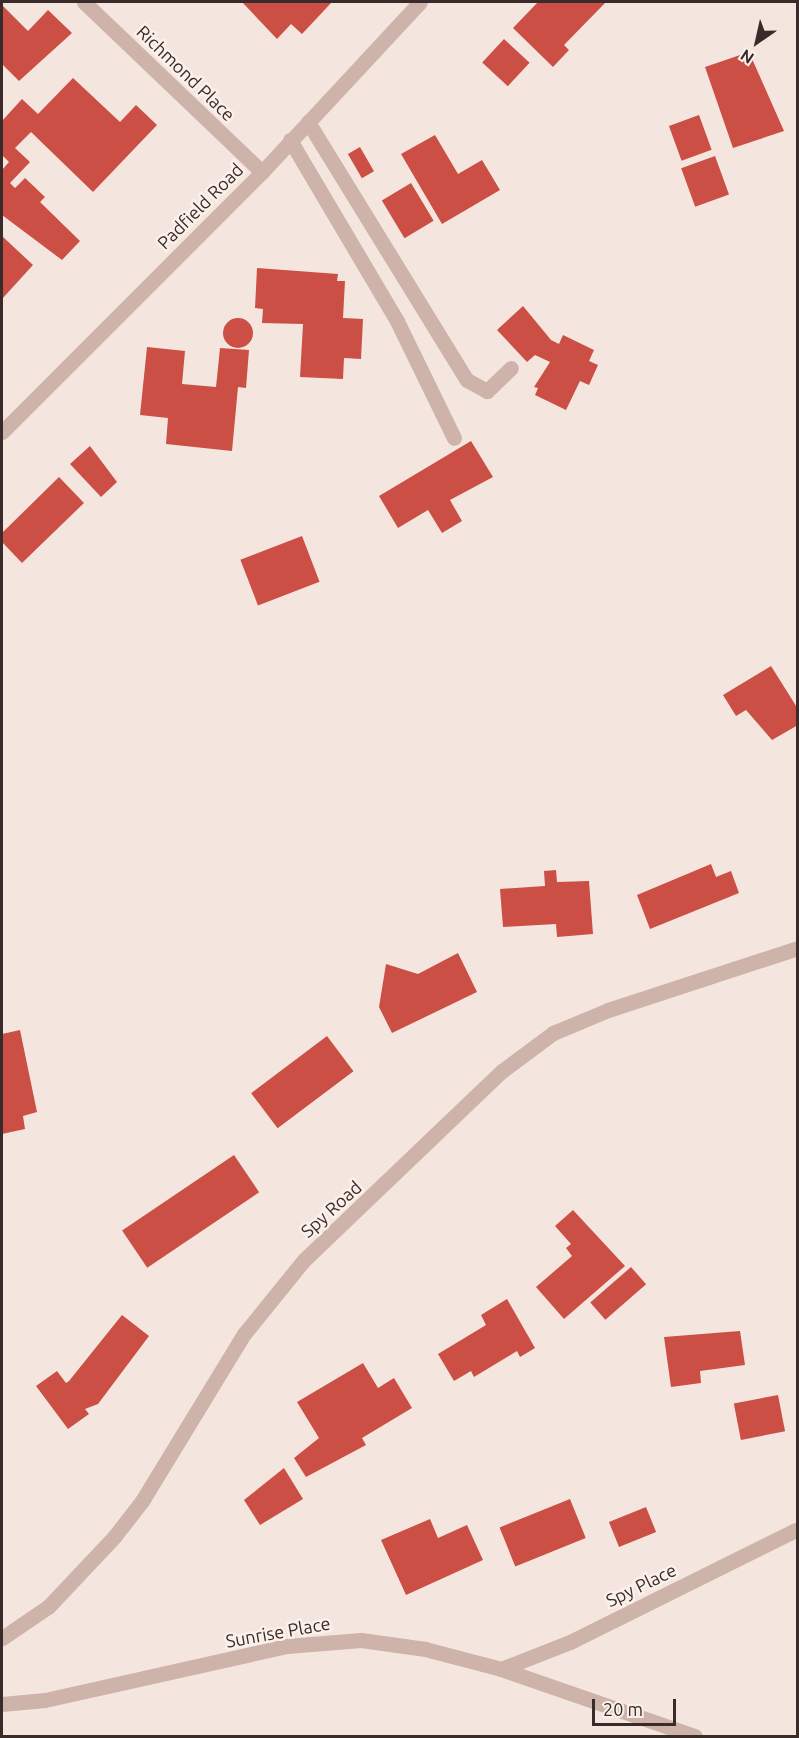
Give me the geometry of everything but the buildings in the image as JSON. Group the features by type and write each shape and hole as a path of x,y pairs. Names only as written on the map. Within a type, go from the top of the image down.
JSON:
{"street":[{"name":"Richmond Place","path":"84,2 262,172"},
{"name":"Padfield Road","path":"2,432 262,172 420,2"},
{"path":"308,122 467,380 487,391 511,368"},
{"path":"290,140 397,321 454,438"},
{"name":"Spy Road","path":"2,1638 49,1606 114,1537 142,1501 244,1334 304,1260 502,1071 553,1034 608,1010 798,948"},
{"name":"Spy Place","path":"501,1669 570,1642 796,1530"},
{"name":"Sunrise Place","path":"2,1704 320,1641 425,1648 501,1669 695,1737"}]}
